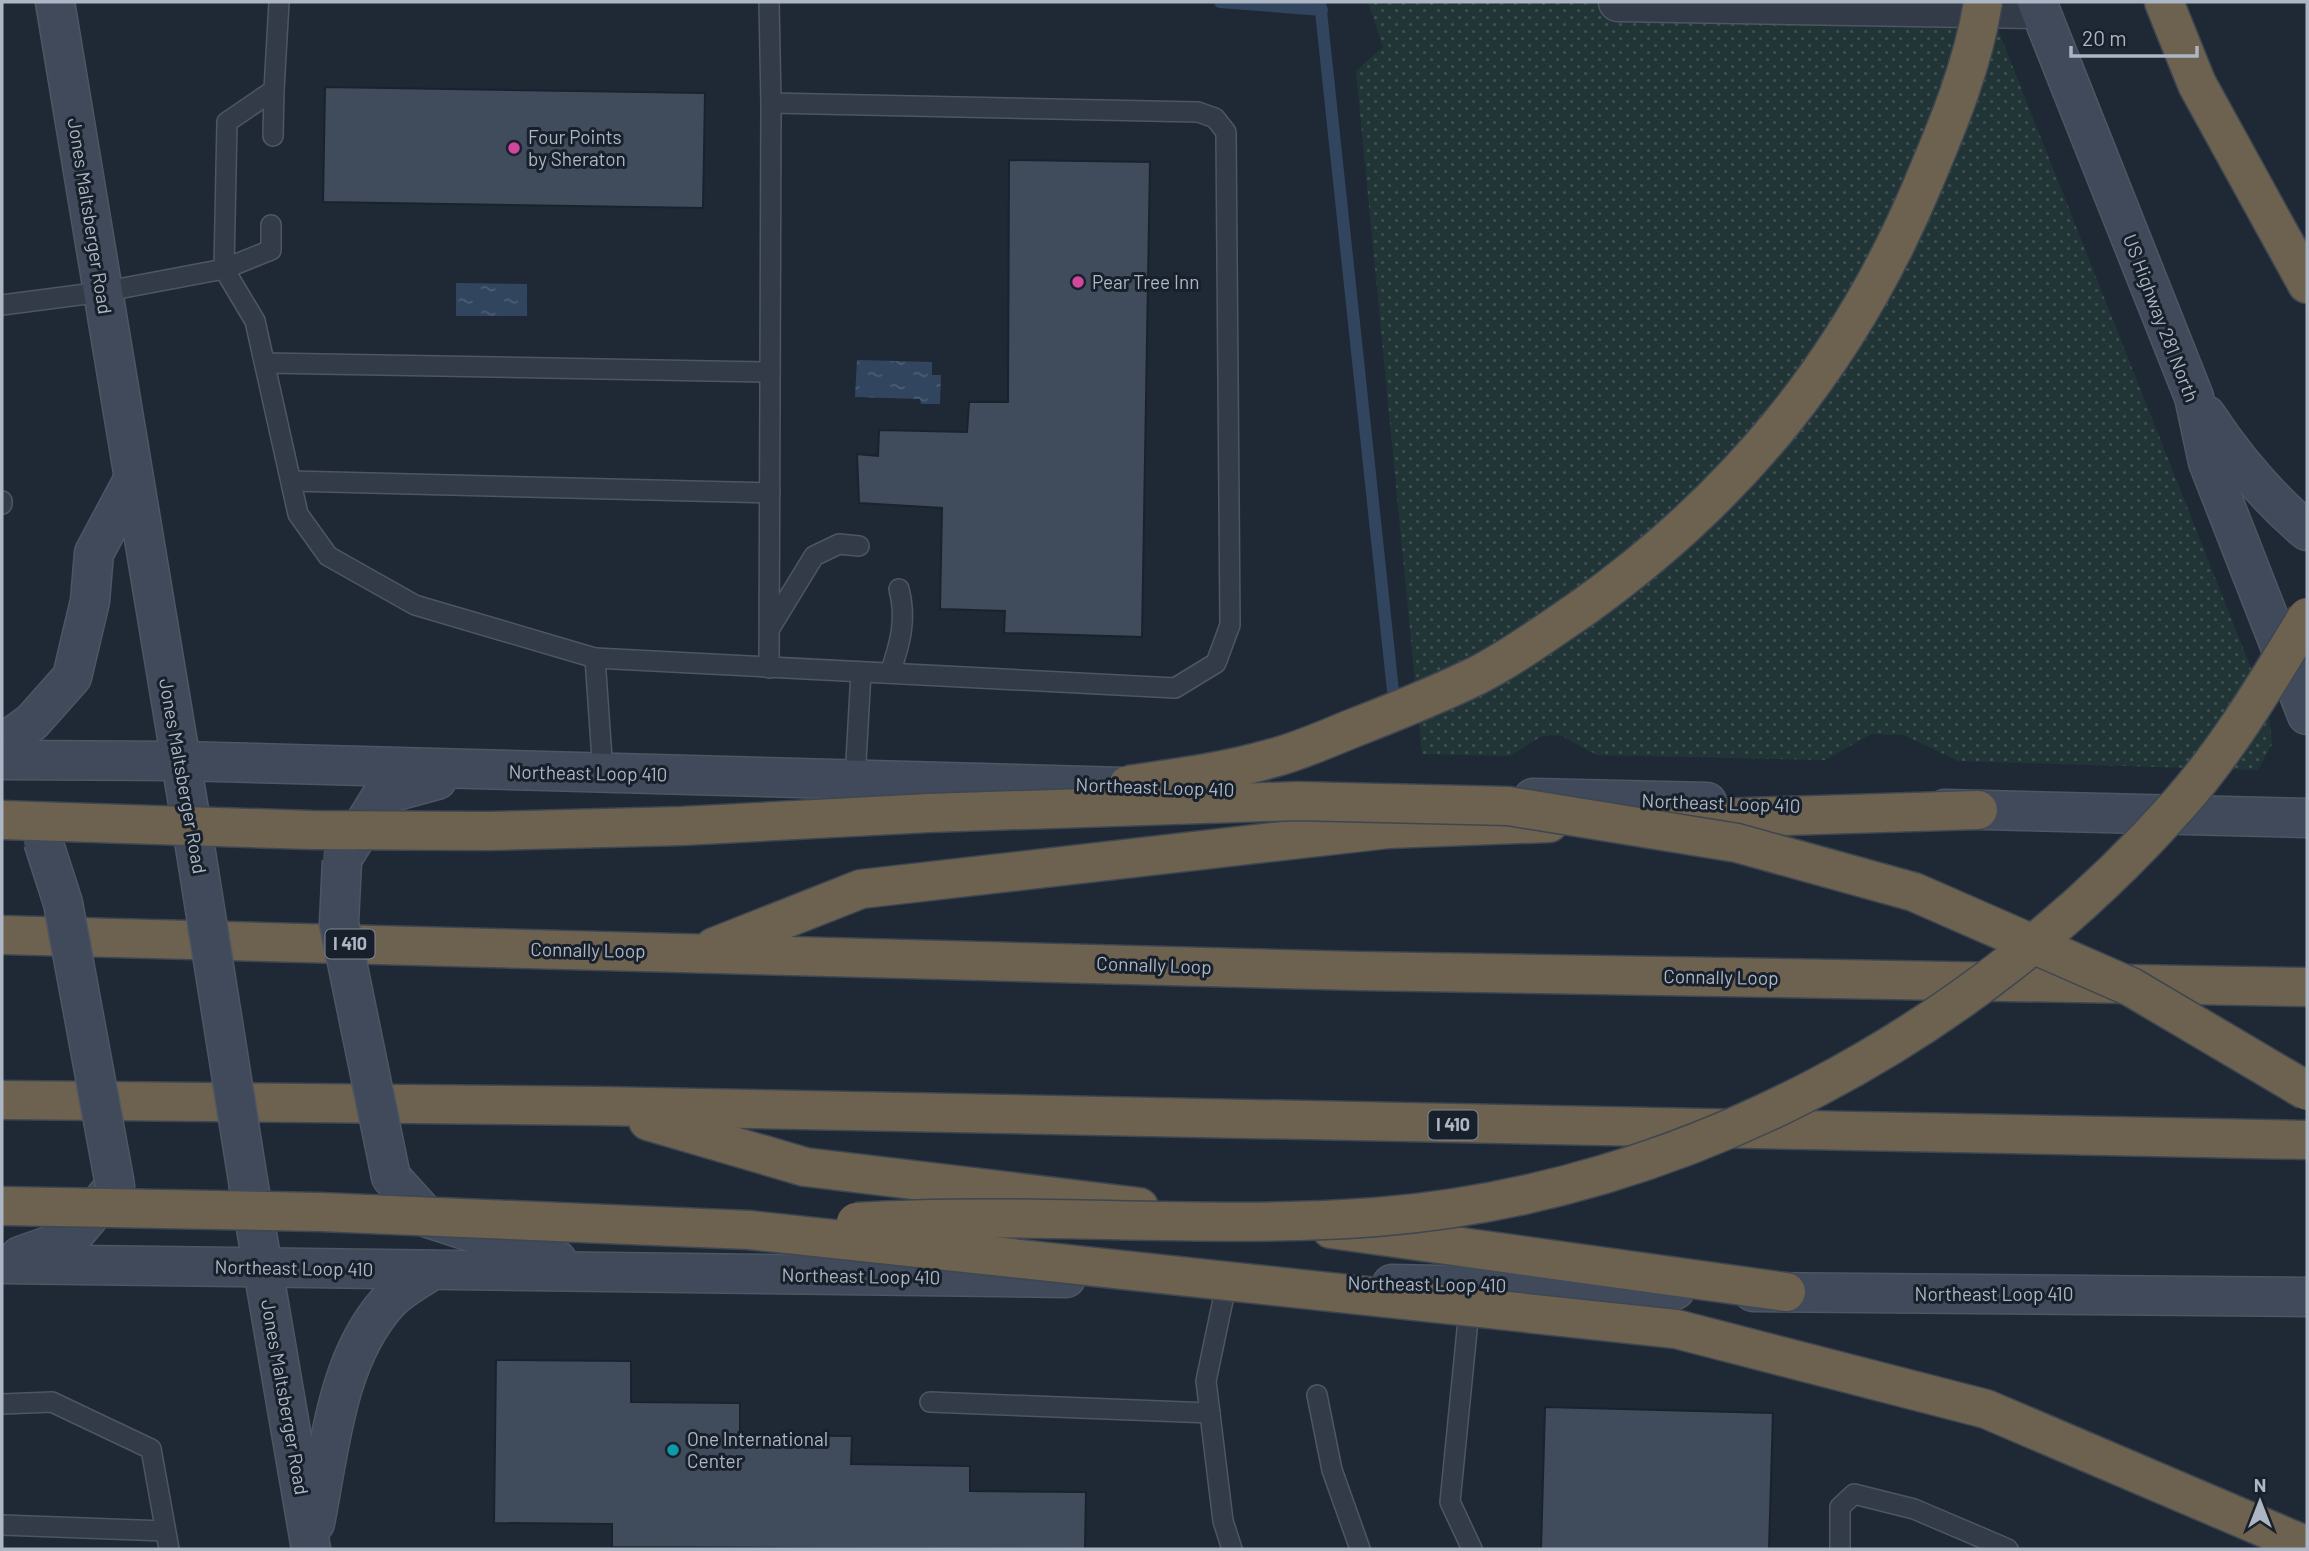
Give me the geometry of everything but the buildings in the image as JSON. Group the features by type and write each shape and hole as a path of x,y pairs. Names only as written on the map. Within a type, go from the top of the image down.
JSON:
{"highway":[{"path":"929,813 1212,773 1273,759 1403,709 1478,675 1540,638 1600,595 1663,546 1721,494 1821,373 1906,225 1948,125 1978,34 1983,2"},
{"path":"2164,2 2197,84 2307,284"},
{"path":"749,1230 927,1218 1286,1223 1382,1216 1538,1190 1691,1146 1824,1085 1882,1052 1953,1006 2015,959 2127,858 2181,803 2230,738 2307,617"},
{"path":"2,820 312,830 488,831 682,826 929,813 1298,800 1508,806 1737,842 1914,892 2118,981 2307,1091"},
{"path":"699,952 861,889 1388,828 1978,810"},
{"name":"Connally Loop","path":"2,935 1359,971 2307,987"},
{"name":"I 410","path":"2,1100 599,1106 2307,1140"},
{"path":"599,1106 805,1167 1357,1232 1786,1293"},
{"path":"2,1206 334,1212 749,1230 1676,1329 1986,1409 2307,1546"}],"main road":[{"name":"Jones Maltsberger Road","path":"55,2 249,1187 311,1547"},
{"name":"US Highway 281 North","path":"2038,5 2194,397 2208,462 2307,715"},
{"path":"2194,397 2231,453 2276,505 2307,531"},
{"path":"2,744 32,722 72,677 90,601 94,554 133,480"},
{"name":"Northeast Loop 410","path":"2,760 180,761 2307,818"},
{"path":"476,770 382,795 342,861 339,923 391,1177 428,1218 594,1272"},
{"path":"2,802 43,841 63,903 115,1185 71,1238 2,1263"},
{"name":"Northeast Loop 410","path":"2,1263 1227,1281 1786,1293 2307,1297"},
{"path":"311,1547 345,1379 370,1324 391,1299 432,1270"}],"street":[{"path":"1618,2 2038,5"}],"lane":[{"path":"273,136 279,2"},
{"path":"769,2 769,668"},
{"path":"274,90 227,122 224,269 256,321 298,514 328,556 415,605 594,659 1175,688 1216,663 1230,625 1226,132 1215,117 1198,112 771,103"},
{"path":"2,305 102,292 224,269 271,250 271,225"},
{"path":"265,363 770,372"},
{"path":"291,481 770,493"},
{"path":"769,630 814,556 839,544 859,546"},
{"path":"890,673 902,638 904,609 899,589"},
{"path":"594,659 603,772"},
{"path":"855,779 861,672"},
{"path":"1227,1281 1206,1381 1223,1521 1232,1549"},
{"path":"1471,1286 1450,1502 1472,1549"},
{"path":"1317,1395 1332,1470 1360,1549"},
{"path":"2,1404 52,1402 151,1449 167,1540 2,1525"},
{"path":"930,1402 1210,1413"},
{"path":"1840,1549 1840,1507 1854,1494 1914,1509 2008,1549"}],"green space":[{"path":"1368,2 1987,2 2269,714 2272,744 2258,770 1958,761 1904,735 1871,734 1825,760 1597,755 1560,735 1542,736 1510,756 1422,754 1356,71 1383,47"}],"water":[{"path":"456,283 527,284 527,316 456,316"},
{"path":"857,360 932,362 932,375 941,375 940,404 921,404 920,399 855,397"}],"waterway":[{"path":"1220,2 1322,10"},
{"path":"1320,2 1393,691"}],"place":[{"name":"Four Points by Sheraton","path":"514,148"},
{"name":"Pear Tree Inn","path":"1078,282"},
{"name":"One International Center","path":"673,1450"}]}
